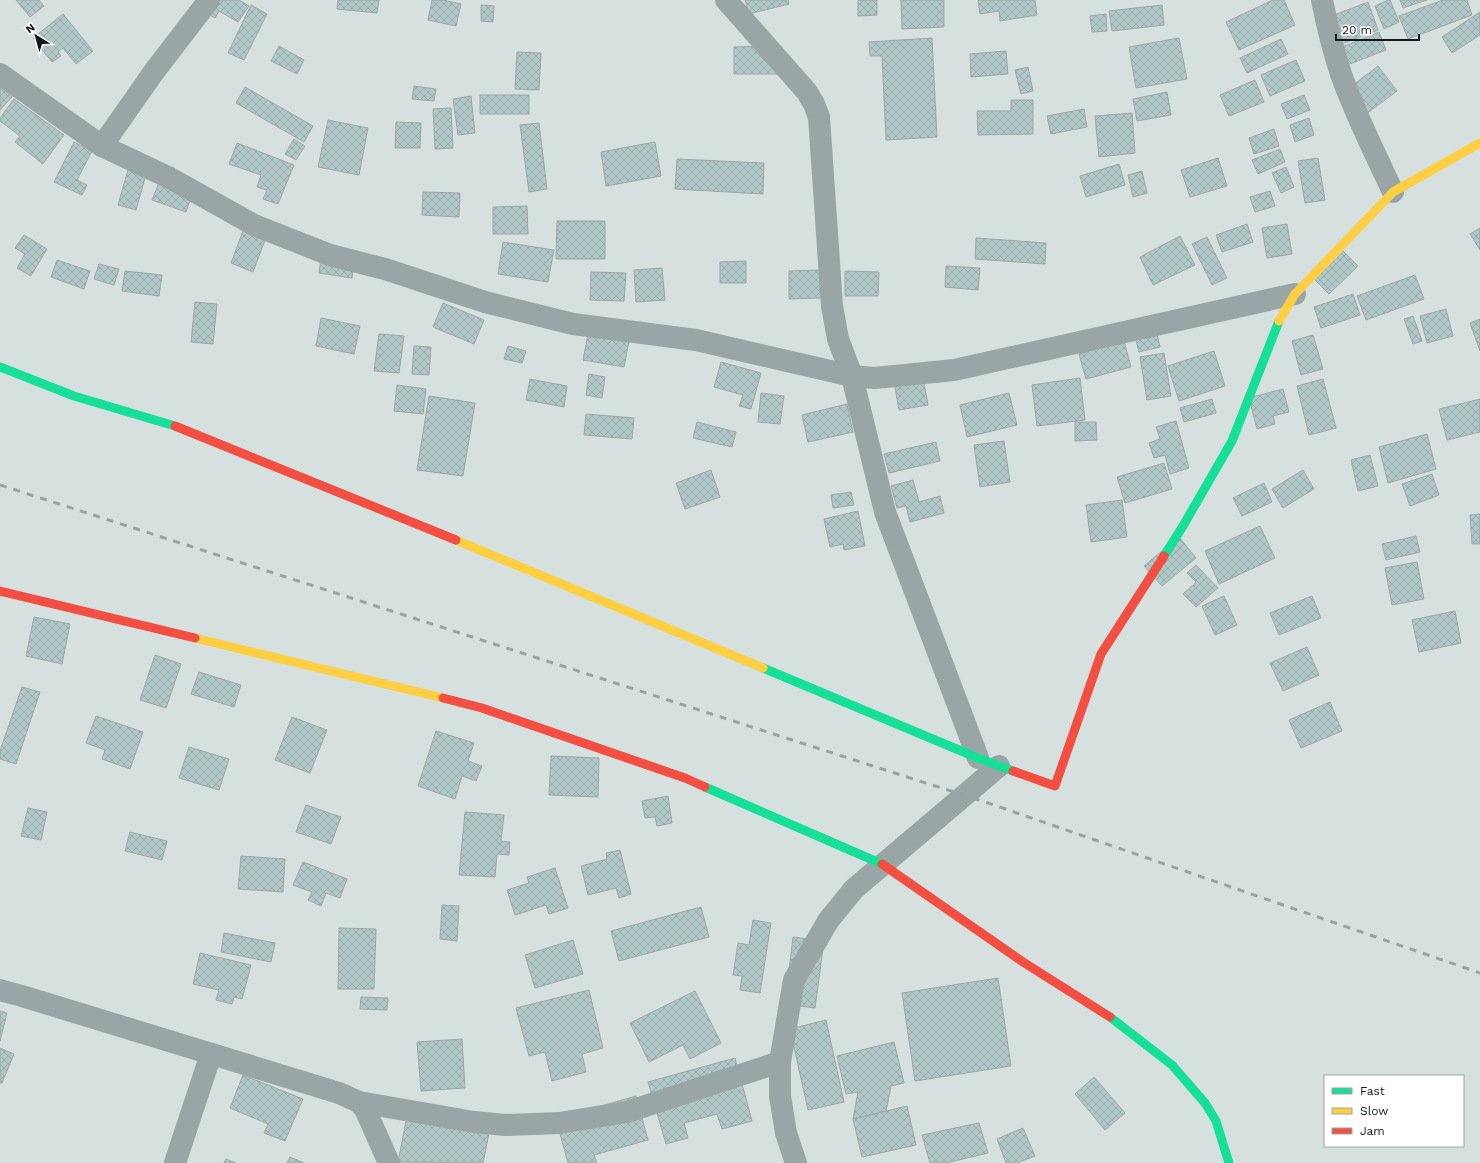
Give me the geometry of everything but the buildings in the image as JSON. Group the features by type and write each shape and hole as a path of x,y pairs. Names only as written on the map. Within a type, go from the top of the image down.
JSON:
{"street":[{"path":"102,146 153,72 209,0"},
{"path":"726,0 807,92 819,117 832,306 838,339 852,376 885,512 978,758"},
{"path":"1322,0 1330,38 1342,75 1359,119 1393,192"},
{"path":"0,74 102,146 170,178 254,225 330,255 385,269 485,302 573,324 691,339 852,376 875,378 954,370 1295,294"},
{"path":"0,367 74,396 181,429 471,546 978,758 1055,786 1100,654 1183,526 1232,441 1280,320 1295,294 1393,192 1480,143"},
{"path":"0,591 482,708 685,778 882,864 1023,962 1118,1022 1172,1065 1205,1103 1216,1121 1229,1163"},
{"path":"796,1163 784,1125 780,1096 780,1062 794,980 828,920 854,889 999,766"},
{"path":"0,990 339,1093 359,1102 474,1122 506,1125 559,1123 627,1112 780,1062"},
{"path":"175,1163 211,1054"},
{"path":"359,1102 365,1109 389,1163"}],"railway":[{"path":"0,485 988,803 1480,973"}],"traffic: fast":[{"path":"1164,556 1232,441 1279,321"},
{"path":"0,367 74,396 175,426"},
{"path":"763,668 978,758 1013,771"},
{"path":"705,787 882,864"},
{"path":"1110,1017 1172,1065 1205,1103 1216,1121 1229,1163"}],"traffic: slow":[{"path":"1279,321 1295,294 1393,192 1480,143"},
{"path":"456,540 763,668"},
{"path":"195,638 443,698"}],"traffic: jam":[{"path":"175,426 456,540"},
{"path":"1013,771 1055,786 1101,654 1164,556"},
{"path":"0,591 195,638"},
{"path":"443,698 482,708 685,778 705,787"},
{"path":"882,864 1023,962 1110,1017"}]}
